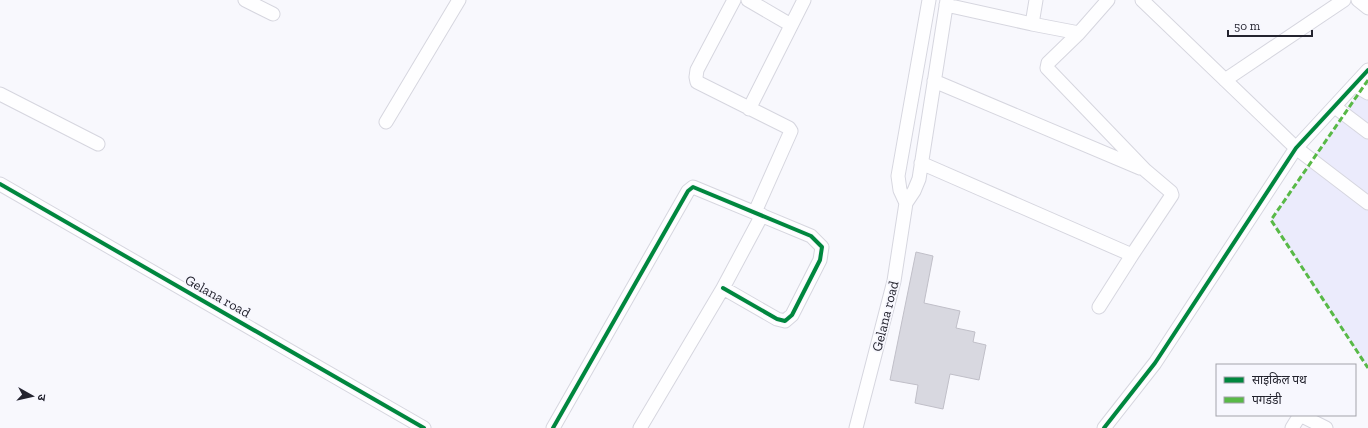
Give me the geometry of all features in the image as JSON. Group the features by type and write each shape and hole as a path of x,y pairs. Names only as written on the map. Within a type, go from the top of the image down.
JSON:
{"street":[{"path":"245,0 272,14"},
{"path":"386,122 459,0"},
{"path":"640,428 722,288 758,213 790,131 788,128 697,82 697,70 734,0"},
{"path":"748,0 791,25"},
{"path":"749,109 804,0"},
{"path":"906,203 900,190 898,176 929,0"},
{"path":"1032,24 1036,0"},
{"path":"1099,307 1172,195 1171,192 1146,170 1047,68 1048,64 1079,33 1108,0"},
{"path":"1142,0 1296,148 1368,203"},
{"path":"1225,80 1328,5 1344,0"},
{"path":"1358,0 1368,8"},
{"path":"906,203 914,191 921,163 947,3 1032,24 1079,33"},
{"path":"1104,428 1155,363 1296,148 1368,70"},
{"path":"934,82 1146,170"},
{"path":"1354,85 1368,93"},
{"path":"0,94 98,144"},
{"path":"1335,107 1368,132"},
{"path":"921,163 1132,255"},
{"name":"Gelana road","path":"0,184 424,428"},
{"path":"553,428 688,191 693,187 699,188 812,236 822,247 820,260 792,315 785,320 777,319 722,288"},
{"name":"Gelana road","path":"856,428 894,281 906,203"},
{"path":"1292,428 1299,416"},
{"path":"1302,416 1326,428"}],"shaded area":[{"path":"1368,80 1368,368 1271,220"}],"building":[{"path":"916,252 933,256 924,303 960,311 956,328 975,332 973,342 986,345 979,380 950,374 943,409 915,403 918,385 890,380"}],"marked path":[{"path":"1368,80 1271,220 1368,368"}],"cycle path":[{"path":"1104,428 1155,363 1296,148 1368,70"},
{"path":"0,184 424,428"},
{"path":"553,428 688,191 693,187 811,236 822,247 820,260 792,315 785,321 777,319 723,288"}]}
